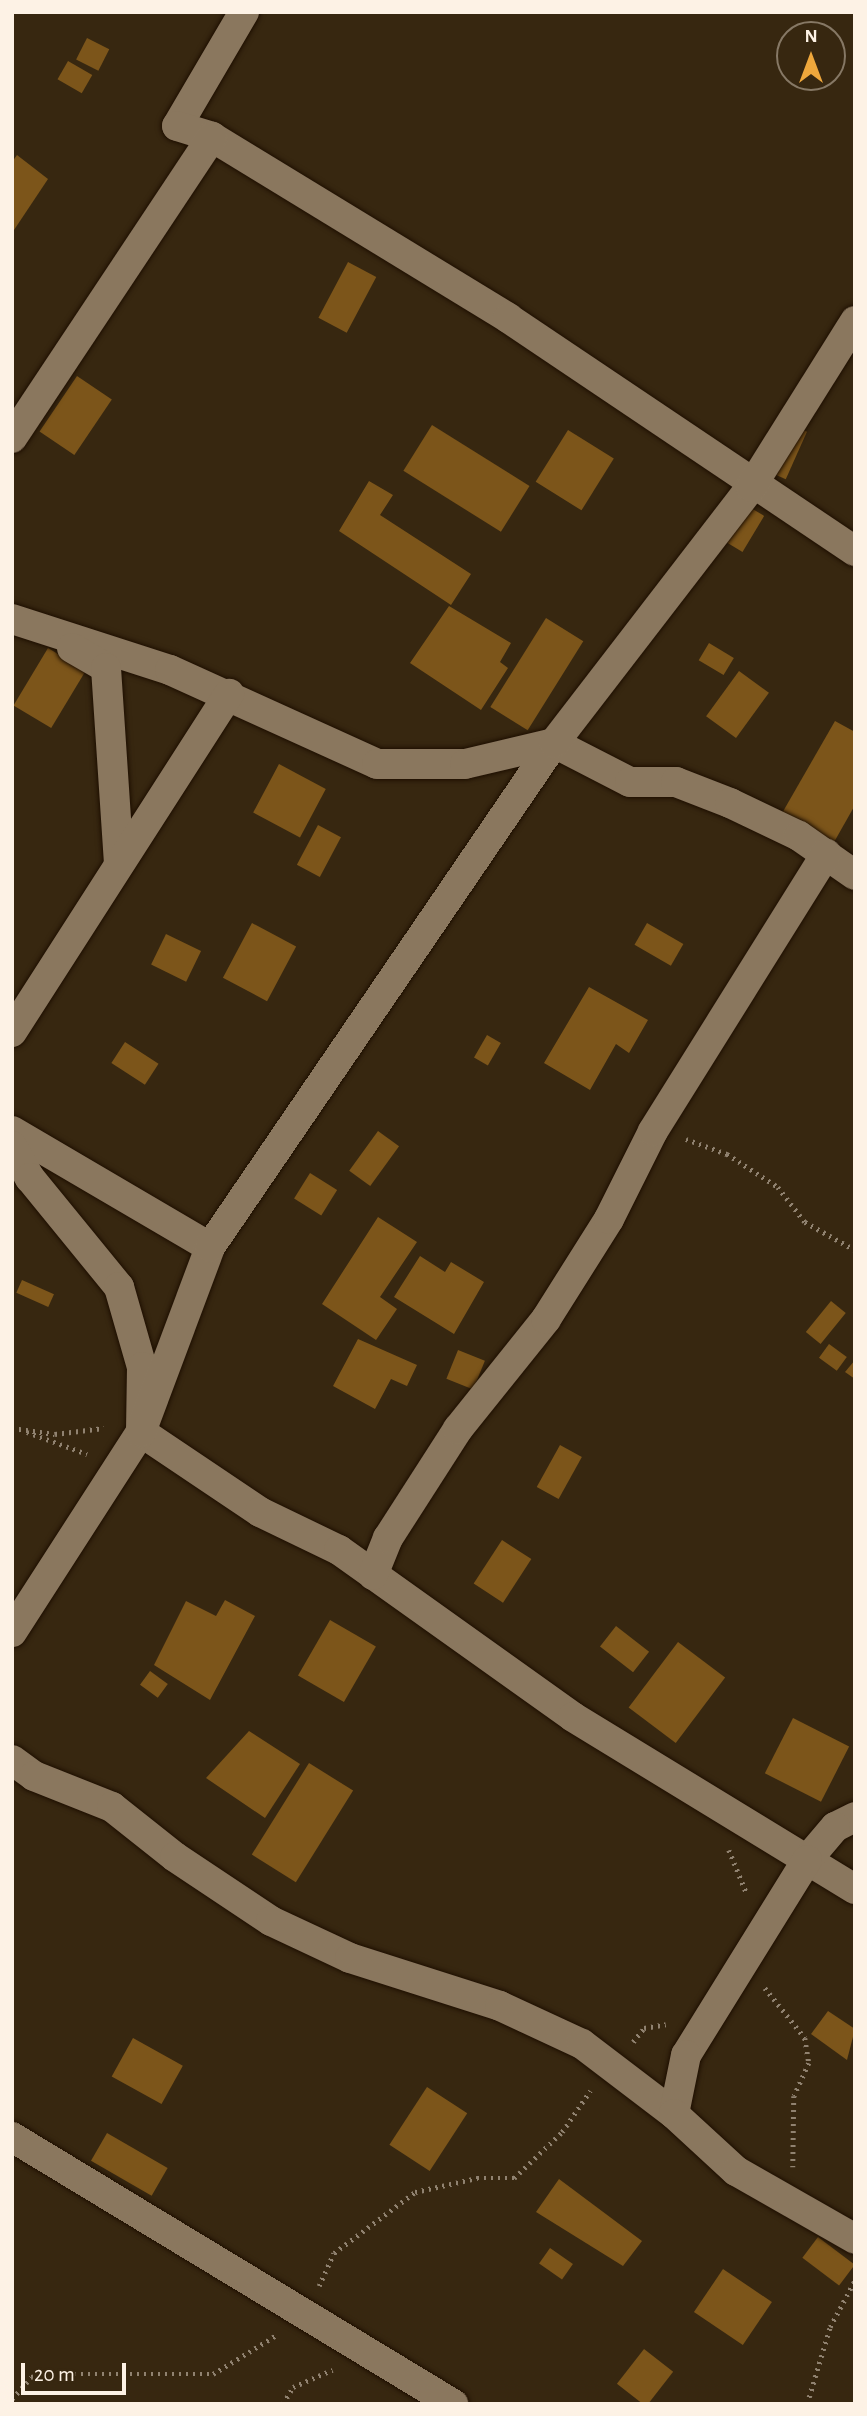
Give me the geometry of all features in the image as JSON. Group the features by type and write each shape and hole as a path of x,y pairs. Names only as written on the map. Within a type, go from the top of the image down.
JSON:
{"street":[{"path":"244,12 177,126 212,137 508,318 751,487 855,551"},
{"path":"12,438 212,137"},
{"path":"12,1632 135,1433 210,1247 554,743 751,487 855,321"},
{"path":"12,599 54,634 106,668 120,864"},
{"path":"12,619 54,634 91,641 229,694 377,764 465,764 554,743 630,782 676,782 730,803 827,854 855,875"},
{"path":"12,1032 229,694"},
{"path":"373,1575 388,1538 458,1429 546,1319 602,1230 655,1127 827,854"},
{"path":"12,1131 210,1247"},
{"path":"12,1146 119,1287 142,1367 135,1433"},
{"path":"135,1433 260,1512 338,1550 573,1717 855,1889"},
{"path":"12,1760 34,1776 112,1807 175,1857 271,1921 350,1958 500,2006 582,2044 610,2068 674,2114 736,2171 855,2239"},
{"path":"674,2114 686,2055 807,1860 835,1827 855,1817"},
{"path":"12,2137 297,2307 377,2360 453,2404"}],"path":[{"path":"655,1127 727,1154 778,1187 805,1222 855,1250"},
{"path":"12,1428 92,1434 135,1433"},
{"path":"23,1430 74,1454 135,1433"},
{"path":"723,1808 727,1846 747,1888 754,1948 769,1996 805,2038 809,2063 794,2096 793,2176 800,2207"},
{"path":"12,2399 31,2377 46,2374 214,2374 282,2332 297,2307 314,2294 334,2253 415,2192 477,2178 514,2178 562,2132 610,2068 645,2028 714,2011"},
{"path":"807,2404 830,2327 855,2280"},
{"path":"283,2404 293,2386 323,2372 377,2360"}],"building":[{"path":"87,38 109,49 98,71 76,59"},
{"path":"68,61 92,75 82,93 58,79"},
{"path":"17,155 48,179 14,230 12,162"},
{"path":"348,262 376,277 347,333 318,318"},
{"path":"77,376 112,399 74,455 40,432"},
{"path":"785,422 807,432 786,479 764,470"},
{"path":"432,425 530,486 501,532 403,471"},
{"path":"568,430 614,459 581,510 536,482"},
{"path":"369,481 393,495 380,515 471,574 451,605 339,531"},
{"path":"741,502 764,516 743,552 719,538"},
{"path":"449,606 511,643 500,662 508,668 481,710 410,663"},
{"path":"546,618 583,641 528,730 490,707"},
{"path":"709,643 734,658 724,675 699,660"},
{"path":"48,648 86,671 51,728 13,705"},
{"path":"739,671 769,693 736,738 706,716"},
{"path":"835,721 855,732 855,805 833,844 781,815"},
{"path":"279,764 326,789 300,837 253,813"},
{"path":"318,825 341,837 320,877 297,865"},
{"path":"252,923 296,946 267,1001 223,978"},
{"path":"647,923 683,944 671,966 634,945"},
{"path":"166,934 201,951 186,982 151,965"},
{"path":"589,987 648,1020 629,1053 616,1044 590,1090 544,1063"},
{"path":"487,1035 501,1043 488,1066 474,1058"},
{"path":"125,1042 159,1064 145,1085 111,1063"},
{"path":"378,1131 399,1146 370,1186 349,1171"},
{"path":"310,1173 337,1190 321,1215 294,1198"},
{"path":"378,1217 417,1242 380,1297 397,1309 376,1340 322,1304"},
{"path":"420,1256 445,1272 451,1262 484,1282 454,1334 394,1297"},
{"path":"22,1280 54,1294 48,1307 16,1293"},
{"path":"831,1301 846,1313 821,1344 806,1332"},
{"path":"358,1339 417,1365 407,1386 391,1379 375,1409 333,1386"},
{"path":"829,1344 847,1357 837,1371 819,1358"},
{"path":"458,1350 485,1361 473,1390 446,1379"},
{"path":"855,1360 855,1379 845,1372"},
{"path":"560,1445 582,1457 559,1499 537,1487"},
{"path":"502,1540 531,1559 503,1603 474,1584"},
{"path":"225,1600 255,1616 210,1700 154,1665 186,1601 216,1616"},
{"path":"330,1620 376,1646 344,1702 298,1675"},
{"path":"616,1626 649,1652 633,1672 600,1646"},
{"path":"678,1642 725,1678 676,1743 629,1707"},
{"path":"150,1671 168,1684 158,1698 140,1685"},
{"path":"793,1718 849,1747 821,1802 765,1773"},
{"path":"249,1731 300,1764 265,1818 206,1778"},
{"path":"309,1763 353,1791 296,1882 252,1855"},
{"path":"828,2011 855,2029 847,2060 811,2034"},
{"path":"133,2038 183,2066 162,2104 112,2076"},
{"path":"427,2087 467,2113 430,2171 389,2145"},
{"path":"107,2133 168,2168 152,2196 91,2161"},
{"path":"559,2179 642,2241 623,2266 536,2212"},
{"path":"818,2237 855,2265 839,2285 802,2258"},
{"path":"550,2248 573,2264 562,2280 539,2264"},
{"path":"723,2269 772,2302 743,2345 694,2312"},
{"path":"644,2349 673,2372 648,2404 643,2404 617,2384"}]}
